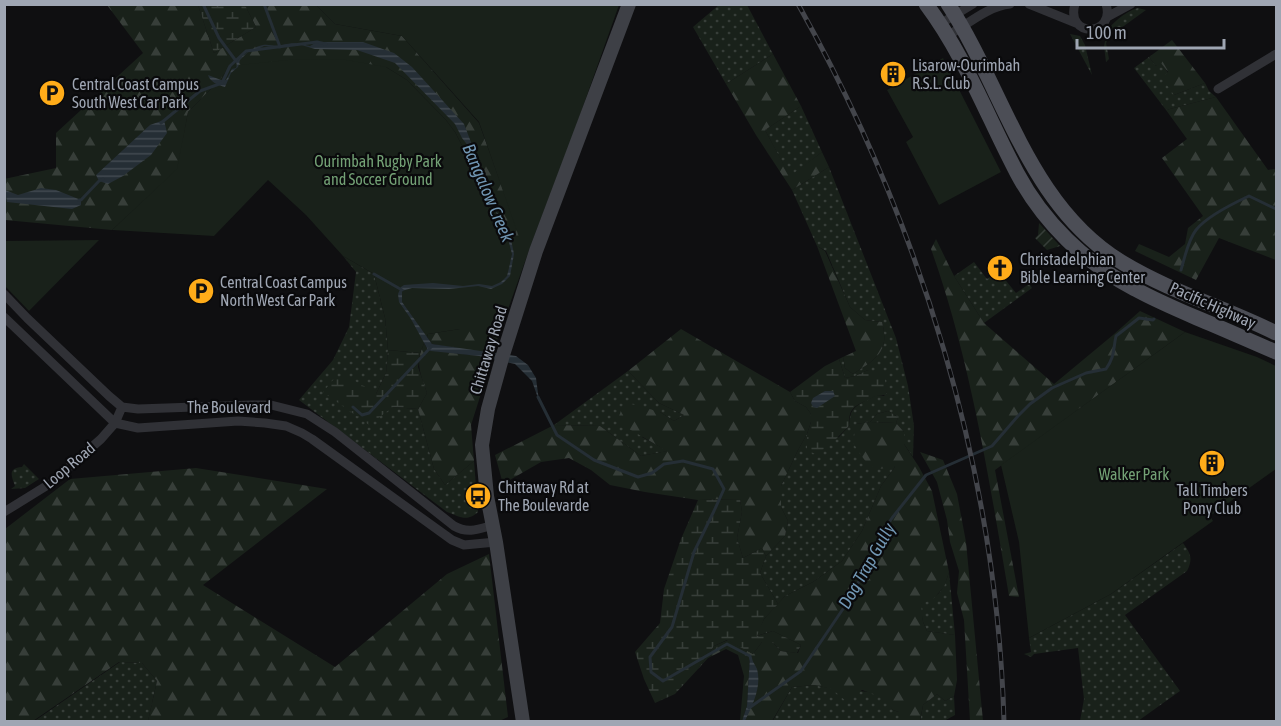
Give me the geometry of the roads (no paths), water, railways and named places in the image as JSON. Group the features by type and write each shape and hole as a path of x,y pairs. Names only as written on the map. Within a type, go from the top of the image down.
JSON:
{"main road":[{"name":"Chittaway Road","path":"524,722 482,445 488,409 502,355 536,251 629,4"},
{"name":"Pacific Highway","path":"926,4 944,30 1023,183 1057,230 1070,243 1088,259 1135,289 1276,352"},
{"name":"Pacific Highway","path":"955,16 1038,175 1059,205 1081,229 1105,251 1162,285 1276,333"}],"street":[{"path":"944,30 955,16 973,4"},
{"path":"944,30 955,16 1011,4"},
{"path":"1029,4 1092,30 1102,26 1107,17 1107,4"},
{"path":"1075,4 1073,11 1076,23"},
{"path":"1107,17 1131,4"},
{"path":"1218,89 1276,54"},
{"path":"4,294 103,391 122,406"},
{"path":"4,317 115,423"},
{"name":"The Boulevard","path":"122,406 138,409 237,404 271,405 308,414 335,432 454,526 470,532 493,525"},
{"name":"Loop Road","path":"4,512 51,483 101,439 115,423 122,406"},
{"name":"The Boulevard","path":"115,423 138,428 238,421 286,426 312,439 452,540 464,545 496,542"}],"water":[{"path":"317,42 363,42 394,53 412,67 464,124 492,205 472,151 455,124 395,63 357,50 315,49 298,44 281,48 264,46 248,52 265,45 280,46 293,43 310,46"},
{"path":"248,52 231,73 225,87 212,81 208,75 226,80 232,69 237,65 236,62"},
{"path":"164,120 167,133 151,155 108,184 99,181 96,175 150,125"},
{"path":"41,188 56,190 81,200 81,205 72,209 7,202 5,190 18,195"},
{"path":"492,205 509,230 514,254 510,276 502,284 491,289 478,286 449,289 412,288 402,291 402,302 432,344 516,356 528,365 536,378 539,401 532,381 515,364 479,356 428,350 399,302 398,294 404,285 433,283 492,286 507,276 512,254 506,231"},
{"path":"825,391 833,391 835,396 817,408 813,407 811,403 813,398"},
{"path":"750,656 757,669 758,683 751,709 745,721 742,721 747,706"}],"waterway":[{"path":"203,4 219,38 236,61"},
{"name":"Bangalow Creek","path":"264,4 280,47"},
{"path":"161,123 200,91 222,83 230,66 246,51 317,42 326,44"},
{"path":"79,200 103,179"},
{"name":"Dog Trap Gully","path":"1181,270 1193,234 1213,215 1249,196 1276,209"},
{"path":"374,274 402,290"},
{"name":"Dog Trap Gully","path":"749,708 801,671 847,603 864,572 875,544 926,475 992,446 1030,404 1052,388 1086,373 1106,369 1112,357 1116,336 1139,318 1154,319"},
{"path":"353,407 362,415 369,413 431,347"},
{"name":"Bangalow Creek","path":"538,397 557,435 594,460 638,477 652,473 664,464 683,461 713,469 724,489 694,552 672,627 650,657 651,672 663,681 727,644 750,656 751,660"}],"railway":[{"path":"798,4 842,87 881,173 915,261 944,351 968,442 986,535 998,628 1004,722"}],"place":[{"name":"Lisarow-Ourimbah R.S.L. Club","path":"893,74"},
{"name":"Central Coast Campus South West Car Park","path":"52,93"},
{"name":"Christadelphian Bible Learning Center","path":"1000,268"},
{"name":"Central Coast Campus North West Car Park","path":"201,291"},
{"name":"Tall Timbers Pony Club","path":"1212,463"},
{"name":"Chittaway Rd at The Boulevarde","path":"478,496"}],"park label":[{"name":"Ourimbah Rugby Park and Soccer Ground","path":"378,170"},
{"name":"Walker Park","path":"1134,474"}]}
